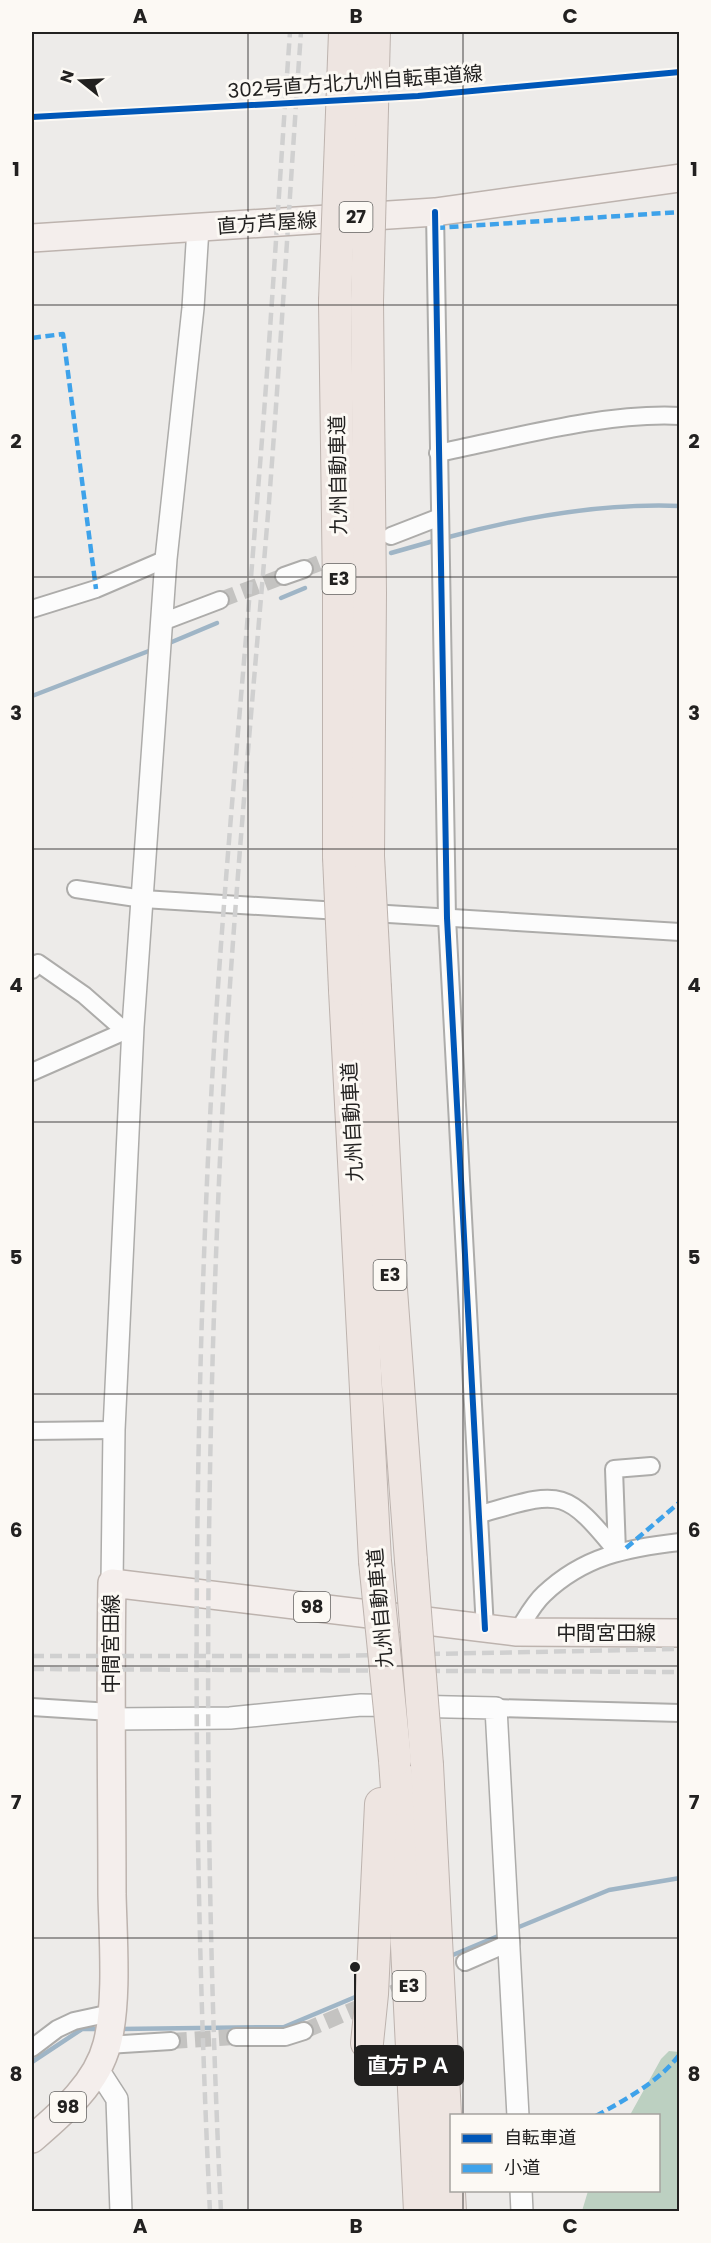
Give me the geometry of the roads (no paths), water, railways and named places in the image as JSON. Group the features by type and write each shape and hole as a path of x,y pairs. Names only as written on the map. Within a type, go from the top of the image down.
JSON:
{"highway":[{"name":"九州自動車道","path":"345,32 335,301 353,857 360,989 375,1562 387,1686 389,1760 405,1905 420,2211"},
{"name":"九州自動車道","path":"353,857 370,594 367,301 374,32"},
{"name":"九州自動車道","path":"360,989 391,1288 427,1765 450,2211"},
{"path":"367,2043 389,1760"}],"main road":[{"name":"直方芦屋線","path":"32,238 435,212 680,178"},
{"name":"中間宮田線","path":"32,2139 68,2107 102,2056 111,2013 112,1583 517,1632 680,1633"}],"street":[{"path":"435,212 438,453 443,551 441,631 447,918 485,1629"},
{"path":"112,1583 114,1430 129,1029 143,899 166,559 193,308 198,228"},
{"path":"438,453 616,419 653,415 680,416"},
{"path":"391,536 440,522"},
{"path":"32,609 96,589 166,559"},
{"path":"284,576 304,569"},
{"path":"161,626 220,600"},
{"path":"76,889 143,899 680,932"},
{"path":"32,970 38,963 129,1029"},
{"path":"32,1072 129,1029"},
{"path":"32,1431 114,1430"},
{"path":"617,1552 614,1469 651,1466"},
{"path":"480,1514 531,1499 551,1497 569,1502 589,1517 617,1552"},
{"path":"517,1632 542,1595 573,1570 617,1552 680,1542"},
{"path":"32,1707 111,1715 231,1718 361,1705 680,1713"},
{"path":"496,1708 511,1942 518,2114"},
{"path":"465,1962 511,1942"},
{"path":"32,2048 57,2029 74,2021 111,2013"},
{"path":"236,2037 285,2037 304,2031"},
{"path":"121,2211 117,2099 102,2056 171,2042"},
{"path":"521,2192 522,2211"}],"waterway":[{"path":"445,538 561,513 621,507 680,506"},
{"path":"391,553 437,540"},
{"path":"281,598 305,588"},
{"path":"167,644 217,623"},
{"path":"32,696 154,649"},
{"path":"514,1929 609,1890 680,1878"},
{"path":"448,1957 503,1934"},
{"path":"120,2029 284,2027 360,1995"},
{"path":"32,2062 82,2029 100,2029"}],"tunnel":[{"path":"304,569 343,554"},
{"path":"220,600 284,576"},
{"path":"304,2031 465,1962"},
{"path":"171,2041 236,2037"}],"railway":[{"path":"210,2212 200,1949 198,1817 197,1553 203,1290 217,994 262,443 290,32"},
{"path":"221,2212 211,1949 208,1685 215,1290 229,994 278,384 301,32"},
{"path":"32,1656 333,1656 680,1649"},
{"path":"32,1669 680,1672"}],"place":[{"name":"直方ＰＡ","path":"355,1967"}]}
